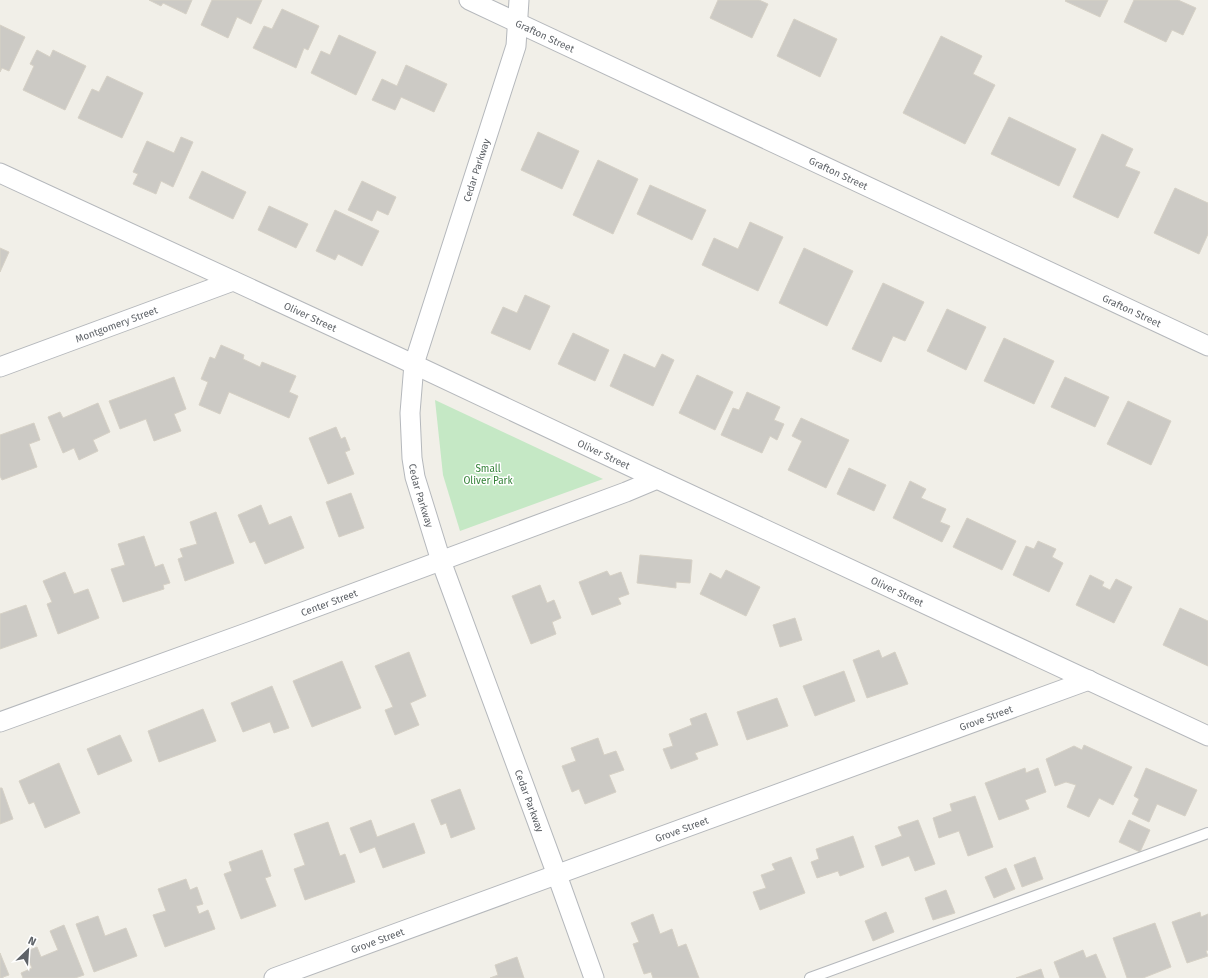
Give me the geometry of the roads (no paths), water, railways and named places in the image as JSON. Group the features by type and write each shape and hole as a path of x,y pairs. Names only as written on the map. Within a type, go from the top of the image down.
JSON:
{"street":[{"name":"Grafton Street","path":"469,0 1208,346"},
{"name":"Cedar Parkway","path":"519,0 516,46 414,364 410,413 412,458 415,477 441,561 558,875 594,978"},
{"name":"Oliver Street","path":"0,173 414,364 1208,736"},
{"name":"Montgomery Street","path":"0,367 233,280"},
{"name":"Center Street","path":"0,722 441,561 657,479"},
{"name":"Grove Street","path":"274,978 1089,680"}],"lane":[{"path":"810,978 1208,833"}],"park label":[{"name":"Small Oliver Park","path":"488,474"}]}
